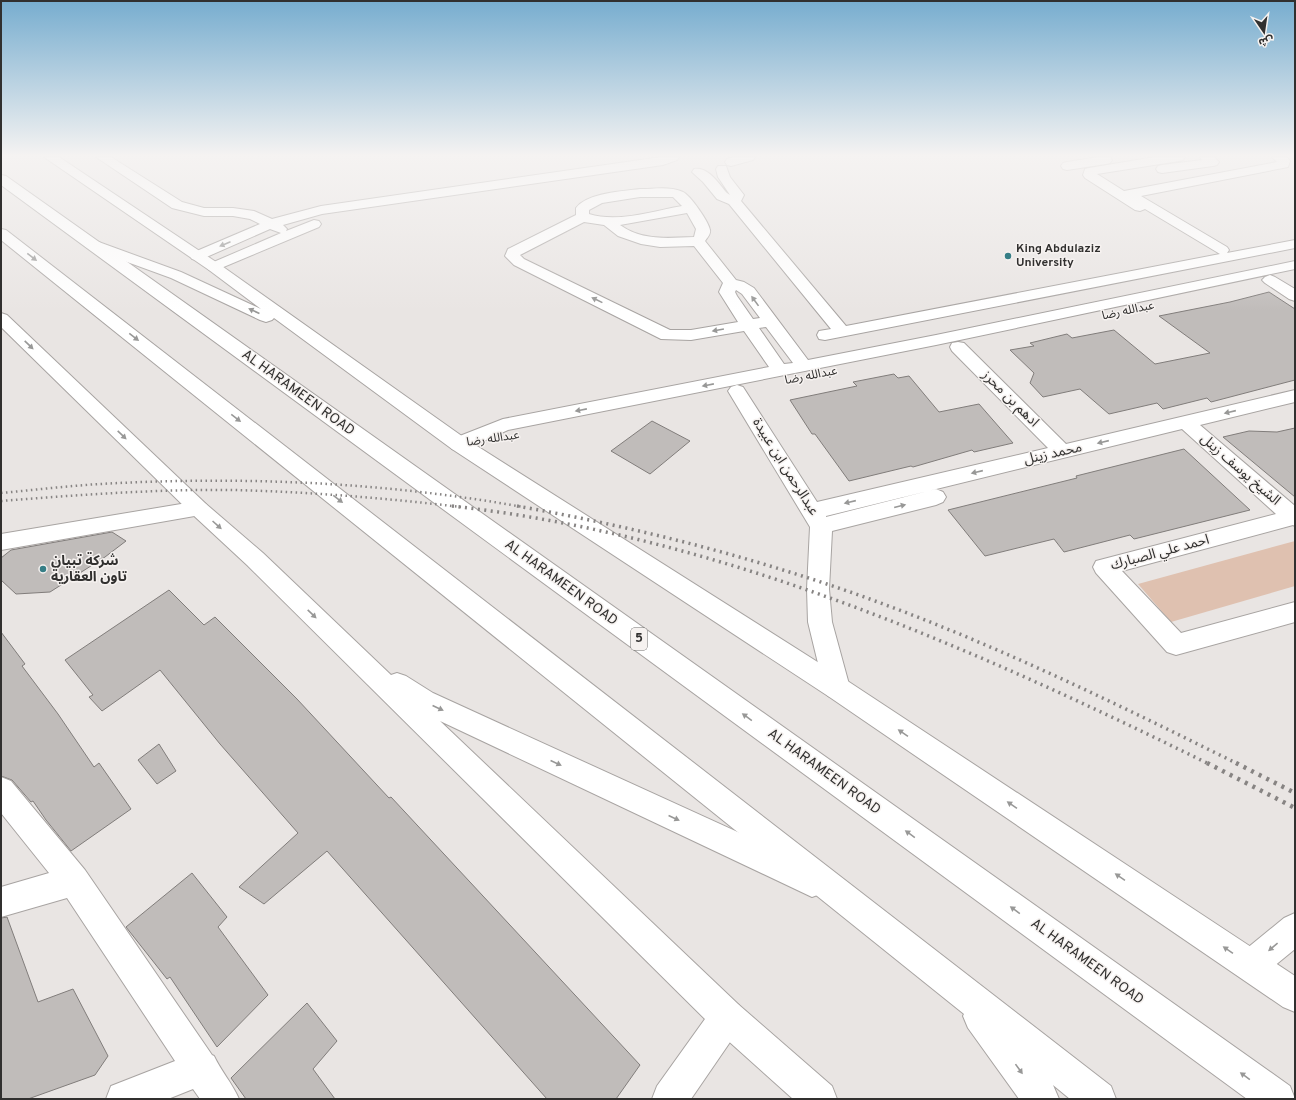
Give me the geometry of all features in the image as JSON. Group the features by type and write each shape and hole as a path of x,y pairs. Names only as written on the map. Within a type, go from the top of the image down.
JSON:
{"main road":[{"name":"AL HARAMEEN ROAD","path":"42,208 1277,1099"},
{"path":"127,208 206,261 459,444 837,688 1295,995"},
{"path":"190,208 204,212 233,212 254,215 295,238"},
{"path":"206,261 271,224 321,210 333,208"},
{"path":"206,261 295,238 326,219 385,208"},
{"path":"583,208 581,212 583,217 588,220 608,222 688,208"},
{"path":"690,208 703,229 703,233 698,241"},
{"path":"740,208 842,332"},
{"path":"1143,208 1153,215"},
{"path":"1152,208 1222,250"},
{"path":"583,217 513,252 512,256 519,262 668,335 691,335 770,321"},
{"path":"608,222 624,234 646,240 698,241"},
{"path":"1,233 1098,1099"},
{"path":"698,241 731,283 739,285 748,291 804,366"},
{"path":"91,244 176,275 314,339"},
{"path":"825,335 1295,244"},
{"name":"عبدالله رضا","path":"459,444 503,425 936,340 1295,265"},
{"path":"1286,280 1295,296"},
{"name":"عبدالله رضا","path":"459,444 514,436 1286,280"},
{"path":"731,283 727,292 780,371"},
{"path":"1,318 199,509 255,559 727,1017 819,1099"},
{"name":"ادهم بن محرز","path":"958,347 1062,452"},
{"name":"عبدالرحمن ابن عبيدة","path":"737,391 816,518 820,622 837,688"},
{"name":"محمد زينل","path":"816,518 1192,428 1295,396"},
{"name":"محمد زينل","path":"816,518 1062,452 1295,409"},
{"name":"الشيخ يوسف زينل","path":"1192,428 1294,518"},
{"path":"1,542 199,509"},
{"name":"احمد علي الصبارك","path":"1294,518 1104,567 1176,645 1295,612"},
{"path":"357,658 424,701 839,894"},
{"path":"1,791 74,881 222,1099"},
{"path":"1,902 74,881"},
{"path":"1251,966 1295,929"},
{"path":"963,992 1042,1099"},
{"path":"670,1099 727,1017"},
{"path":"124,1099 202,1068"}],"shaded area":[{"path":"1295,541 1295,586 1171,622 1138,584"}],"building":[{"path":"1269,292 1295,309 1295,380 1211,402 1207,398 1163,409 1157,403 1109,414 1080,389 1043,397 1030,383 1034,373 1010,350 1034,346 1030,343 1067,334 1072,338 1114,330 1155,364 1210,353 1159,316 1230,302"},
{"path":"894,374 898,378 909,376 939,412 979,404 1013,443 974,452 972,450 913,467 911,466 849,481 815,434 812,434 790,400 857,386 853,382"},
{"path":"652,421 690,441 650,474 611,451"},
{"path":"1295,428 1295,497 1223,437 1249,431 1277,432"},
{"path":"1184,449 1250,510 1134,539 1130,535 1064,552 1054,539 985,556 948,510 1077,478 1076,476"},
{"name":"شركة تبيان تاون العقارية","path":"112,532 126,541 105,557 50,592 16,594 1,580 1,558 11,550"},
{"path":"169,590 204,625 215,617 297,699 389,798 391,797 640,1065 616,1099 547,1099 327,851 264,904 239,887 298,833 220,744 160,670 102,711 89,697 93,695 65,660"},
{"path":"1,632 25,664 22,666 58,714 94,767 99,763 131,809 71,851 33,801 31,802 12,780 1,776"},
{"path":"159,744 176,771 157,784 138,760"},
{"path":"192,873 227,917 218,927 268,995 217,1047 170,977 167,979 126,927"},
{"path":"7,917 38,1002 73,989 108,1056 95,1075 28,1099 1,1099 1,918"},
{"path":"307,1003 337,1041 313,1069 335,1099 246,1099 231,1078"}],"railway":[{"path":"1,493 100,484 259,481 312,483 418,492 519,506"},
{"path":"1,501 146,491 234,490 348,496 453,506"},
{"path":"453,506 461,507"},
{"path":"453,506 552,521 650,542 746,570 841,602 935,638 1027,678 1119,720 1208,764"},
{"path":"519,506 523,507"},
{"path":"519,506 618,526 684,542 750,560 842,589 958,633 1015,658 1071,683 1237,764"},
{"path":"1208,764 1295,808"},
{"path":"1237,764 1295,793"}],"place":[{"name":"King Abdulaziz University","path":"1008,256"},
{"name":"شركة تبيان تاون العقارية","path":"43,569"}]}
